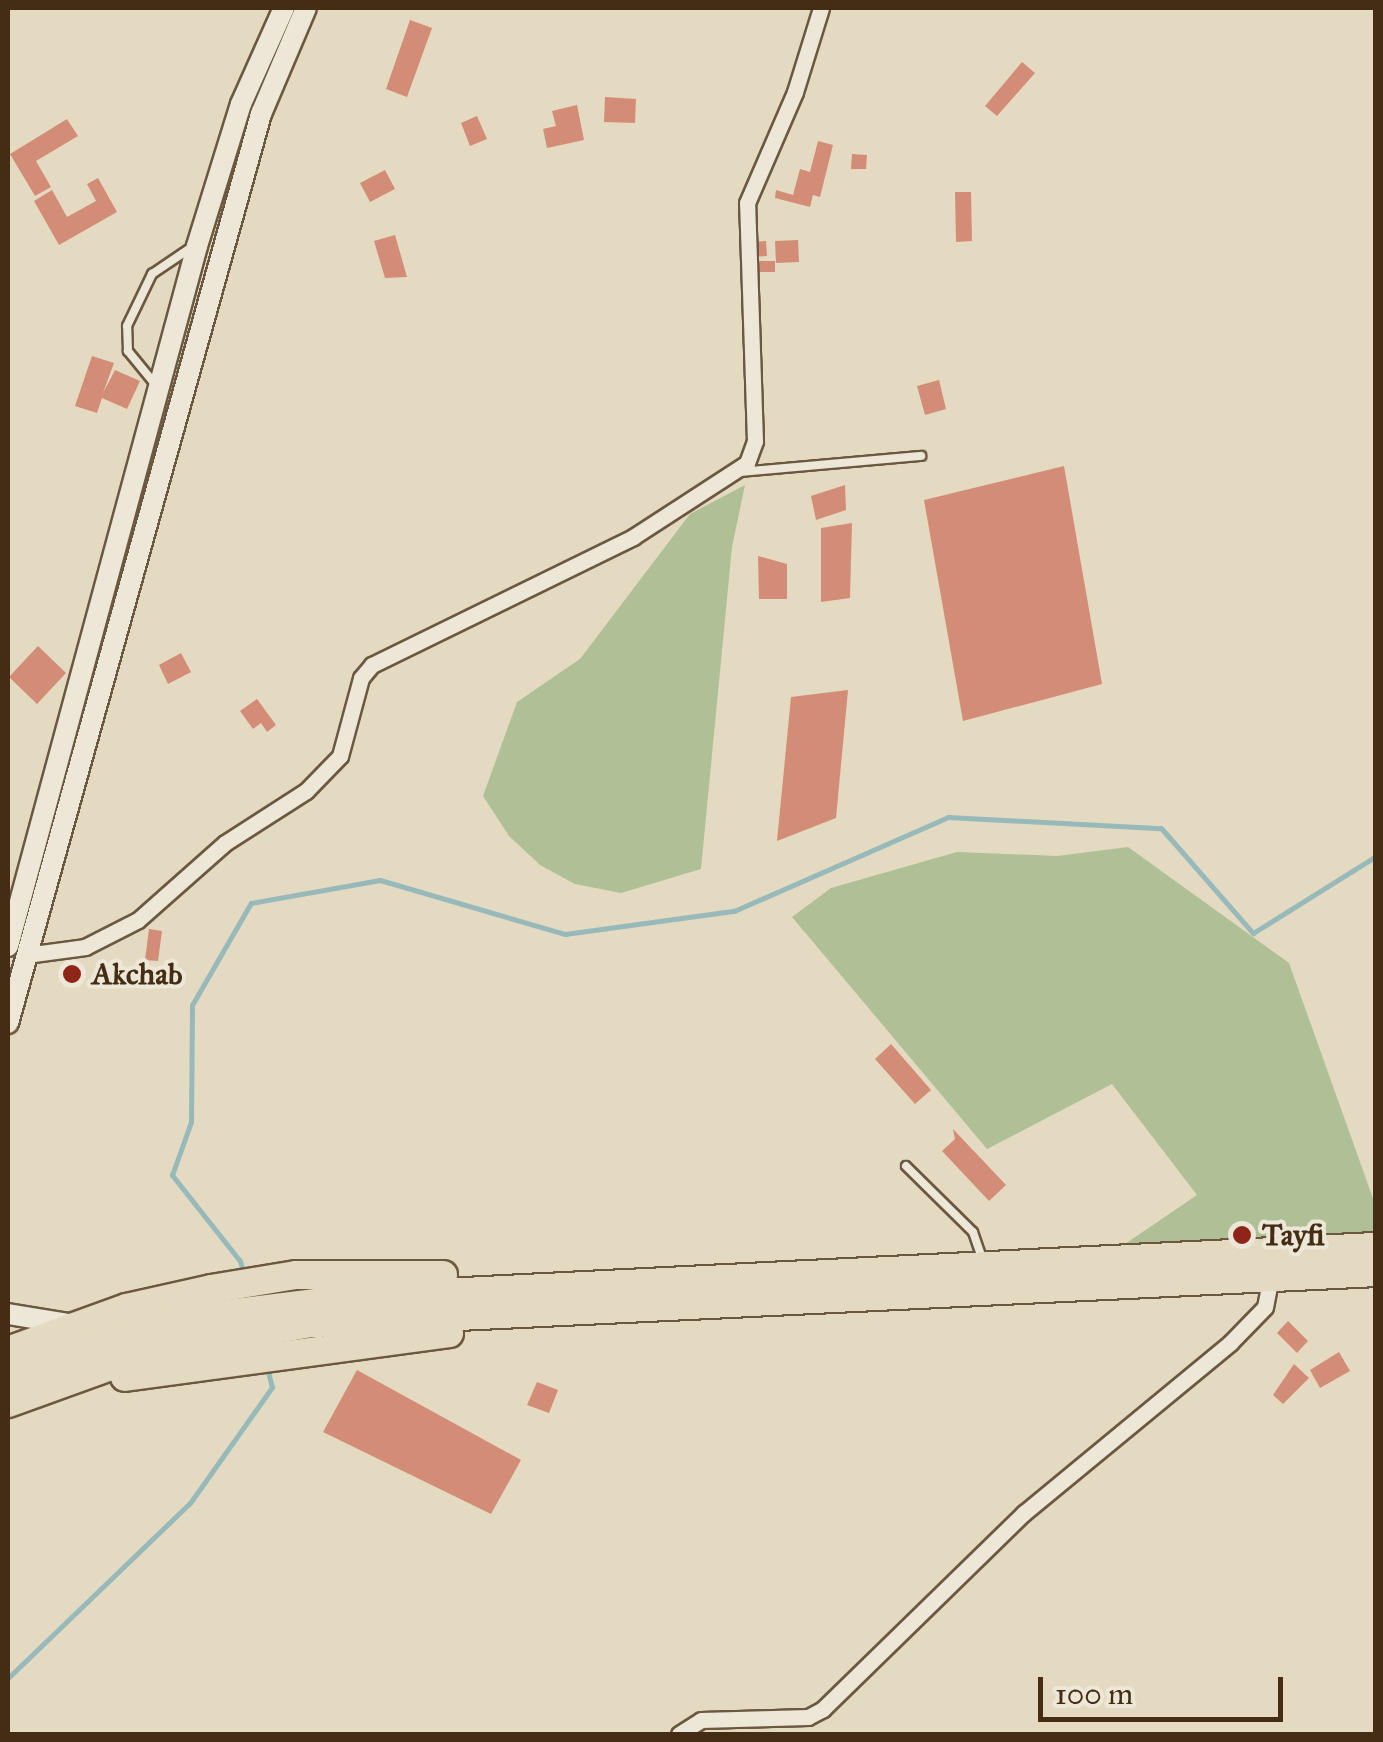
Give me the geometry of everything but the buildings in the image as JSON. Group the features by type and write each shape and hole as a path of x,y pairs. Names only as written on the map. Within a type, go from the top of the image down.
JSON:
{"highway":[{"path":"8,1404 155,1350 558,1286 1376,1247"},
{"path":"8,1377 172,1321 308,1326 1376,1272"},
{"path":"8,1351 76,1324 211,1289 296,1276 487,1275 558,1286"},
{"path":"8,1419 132,1375 230,1359 308,1326"}],"street":[{"path":"8,1023 17,951 197,246 242,104 284,8"},
{"path":"17,951 261,114 306,8"},
{"path":"17,951 84,947 138,920 225,843 306,790 344,747 361,678 372,665 634,536 738,472 754,440 747,202 795,92 821,8"},
{"path":"679,1734 701,1720 808,1716 824,1708 997,1537 1230,1343 1264,1307 1271,1276"},
{"path":"8,1314 76,1324"}],"lane":[{"path":"160,388 128,352 127,326 152,274 174,253 197,246"},
{"path":"738,472 921,456"},
{"path":"906,1166 973,1232 983,1268"}],"green space":[{"path":"745,485 732,547 701,869 621,893 575,884 540,865 509,836 483,796 517,702 580,659 690,514"},
{"path":"1128,847 1289,963 1375,1204 1375,1234 1125,1244 1197,1195 1112,1084 987,1149 792,917 831,888 957,852 1057,856"}],"waterway":[{"path":"244,1275 240,1261 172,1175 191,1122 192,1005 251,903 380,880 565,934 734,911 948,817 1161,828 1253,933 1376,856"},
{"path":"8,1678 190,1503 272,1387 267,1368"}],"place":[{"name":"Akchab","path":"72,974"},
{"name":"Tayfi","path":"1242,1235"}]}
